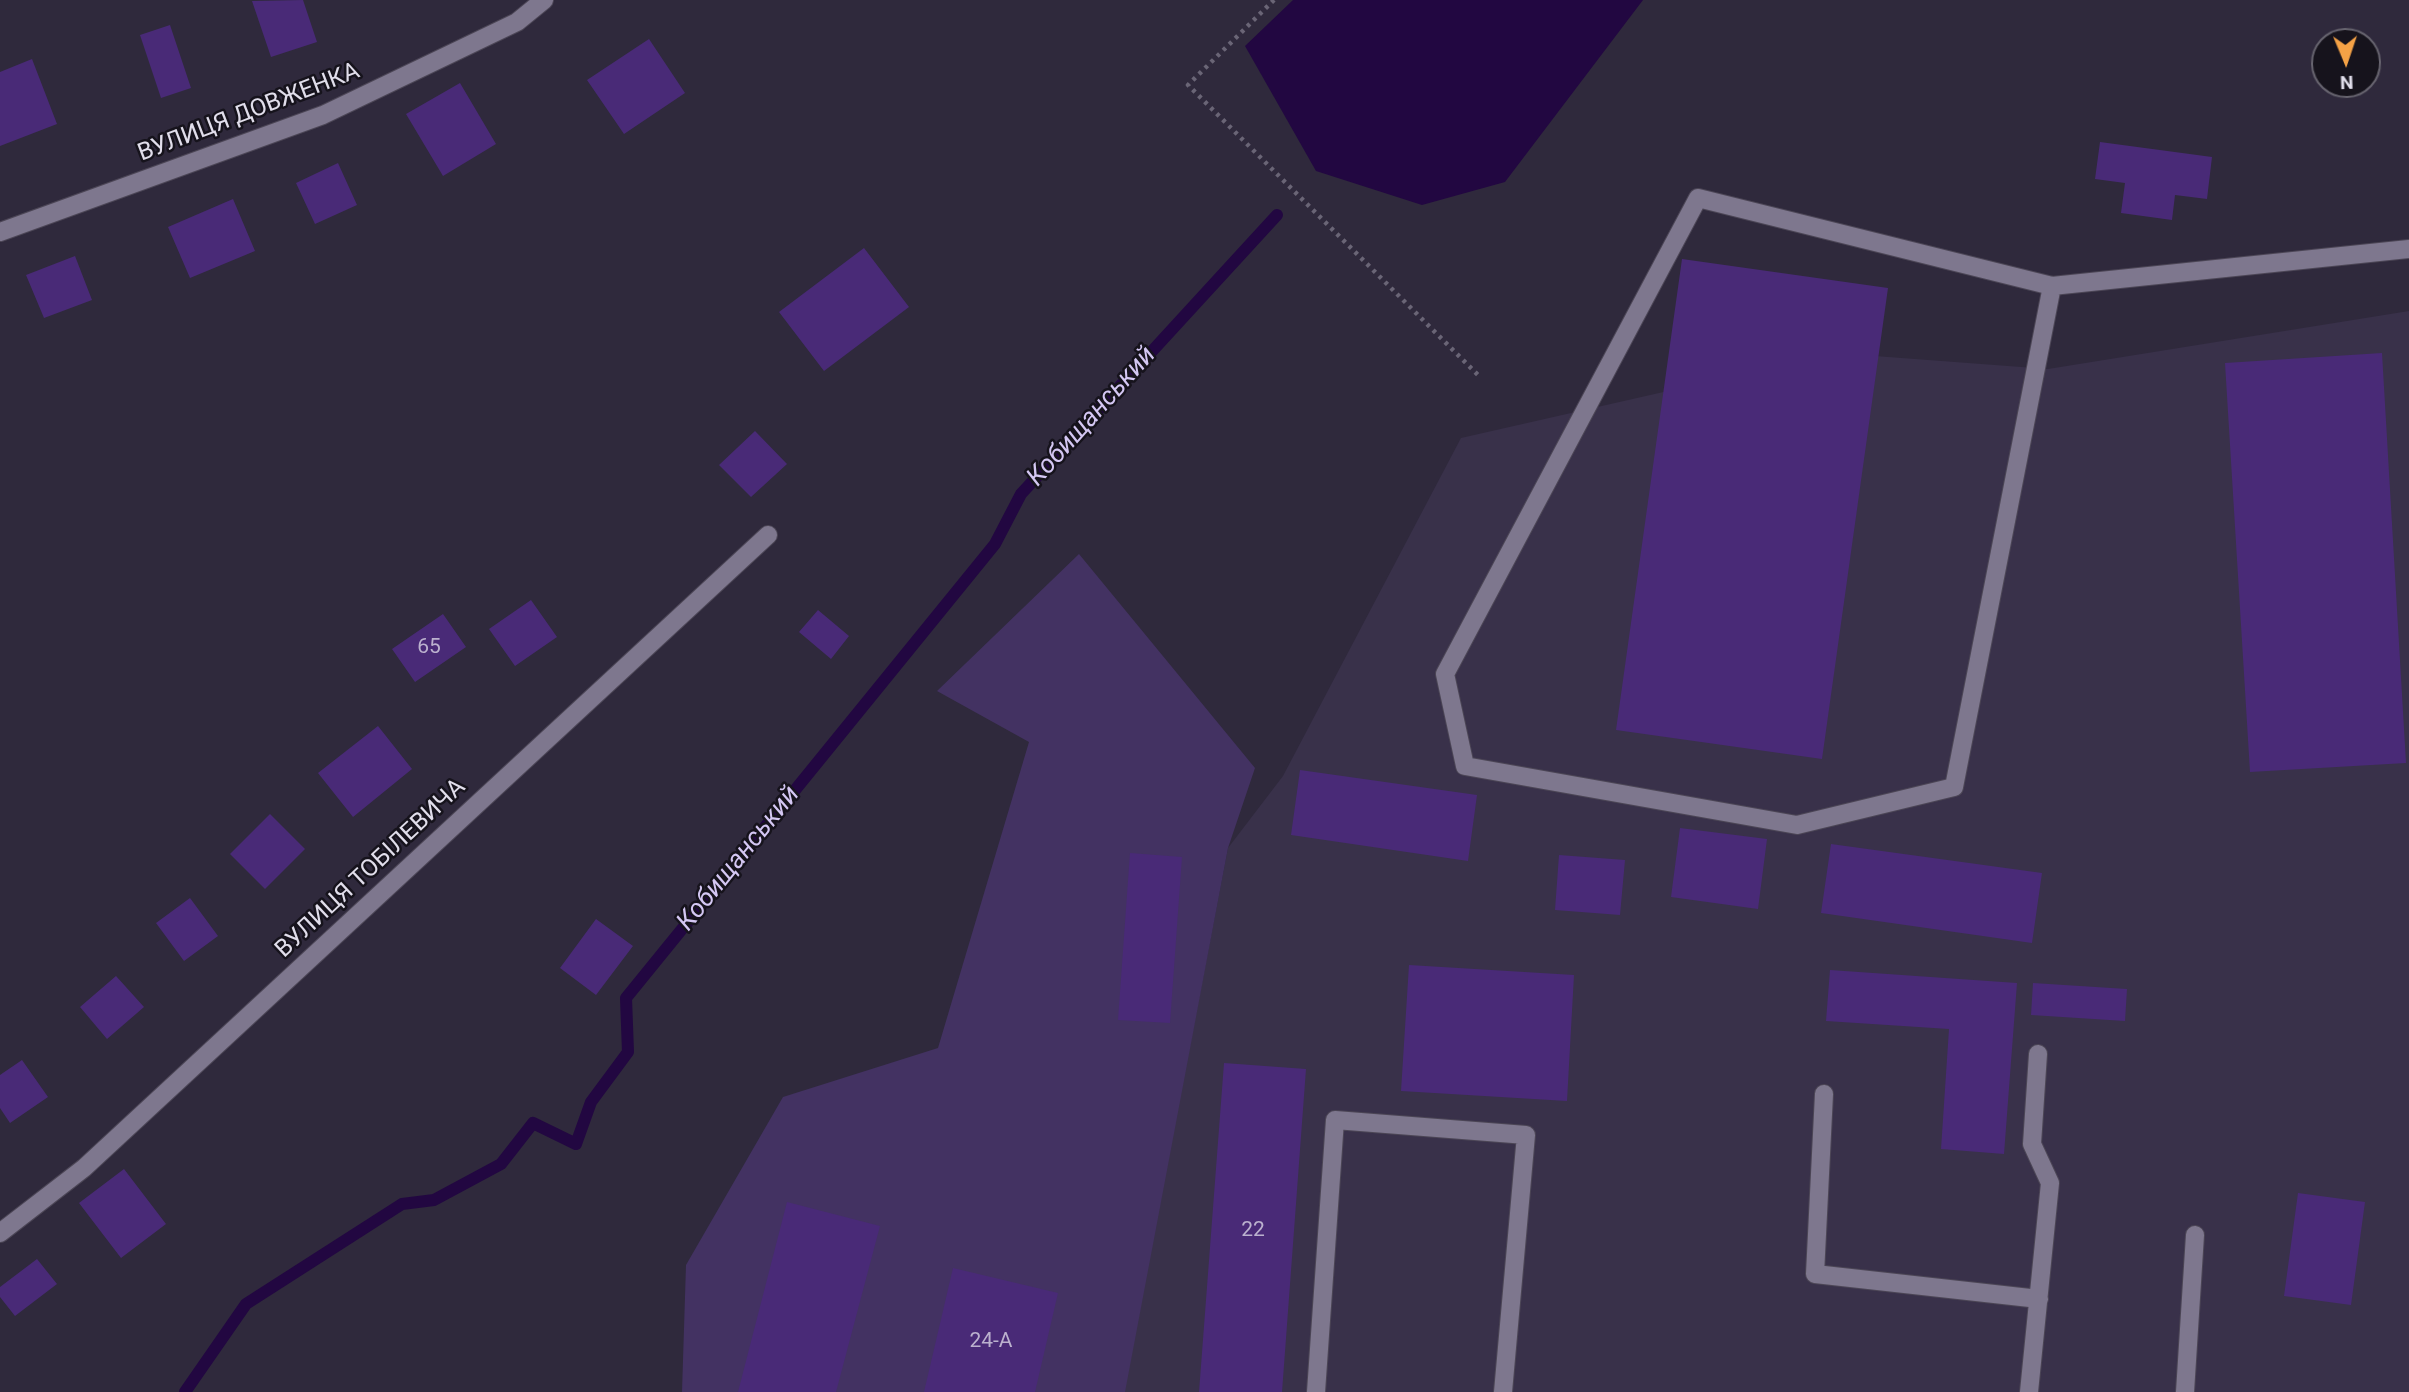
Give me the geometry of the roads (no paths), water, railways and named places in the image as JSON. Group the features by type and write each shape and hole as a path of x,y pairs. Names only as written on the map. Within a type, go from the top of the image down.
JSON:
{"street":[{"name":"ВУЛИЦЯ ДОВЖЕНКА","path":"0,232 323,116 517,22 544,0"},
{"path":"2052,286 1954,787 1797,825 1465,766 1445,674 1698,198 2052,286 2409,249"},
{"name":"ВУЛИЦЯ ТОБІЛЕВИЧА","path":"0,1233 84,1168 768,534"},
{"path":"2029,1392 2050,1183 2032,1144 2039,1054"},
{"path":"1824,1094 1815,1274 2039,1299"},
{"path":"1316,1392 1335,1120 1526,1135 1503,1392"},
{"path":"2185,1392 2195,1235"}],"waterway":[{"name":"Кобищанський","path":"185,1392 246,1304 402,1204 434,1200 501,1164 533,1123 576,1144 591,1102 628,1052 626,998 995,544 1021,494 1277,215"}]}
